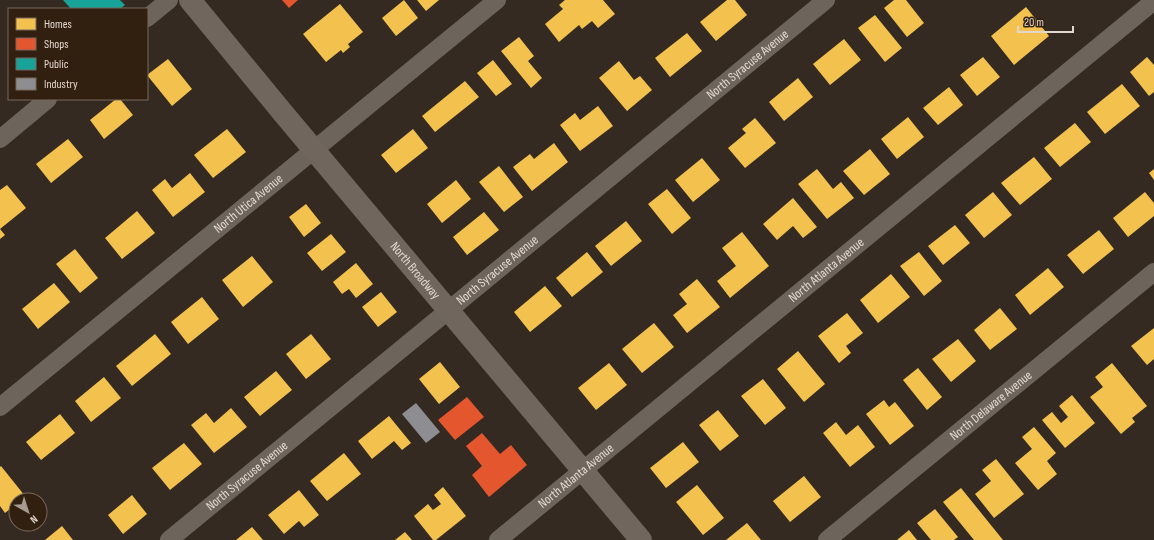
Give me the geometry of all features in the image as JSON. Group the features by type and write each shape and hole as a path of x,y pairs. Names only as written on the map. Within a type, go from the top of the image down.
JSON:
{"main road":[{"name":"North Broadway","path":"190,0 642,540"}],"street":[{"path":"148,17 169,0"},
{"name":"North Utica Avenue","path":"0,407 497,0"},
{"name":"North Syracuse Avenue","path":"169,540 826,0"},
{"name":"North Atlanta Avenue","path":"498,540 1154,1"},
{"path":"0,139 47,100"},
{"name":"North Delaware Avenue","path":"827,540 1154,272"}],"building: Homes":[{"path":"404,0 418,18 396,36 382,18"},
{"path":"417,0 439,0 426,11"},
{"path":"565,0 603,0 615,14 598,28 592,21 582,29 579,25 559,42 545,24 563,9 559,5"},
{"path":"727,0 735,0 747,15 716,41 700,22"},
{"path":"894,0 906,0 924,23 907,37 884,8"},
{"path":"340,4 363,32 348,44 350,47 343,53 341,50 326,62 303,34"},
{"path":"1026,7 1049,36 1014,65 991,36"},
{"path":"875,15 902,48 885,62 858,28"},
{"path":"687,33 702,51 670,77 655,58"},
{"path":"519,37 534,56 528,61 542,78 531,88 501,51"},
{"path":"844,39 861,60 830,85 813,64"},
{"path":"983,57 1000,77 977,96 960,75"},
{"path":"1147,57 1154,65 1154,92 1149,96 1130,72"},
{"path":"168,59 192,89 172,106 148,76 148,74"},
{"path":"493,60 512,84 496,96 477,73"},
{"path":"619,61 634,80 640,76 652,90 627,111 599,78"},
{"path":"798,78 813,97 784,121 769,102"},
{"path":"465,81 479,97 435,132 422,116"},
{"path":"1122,84 1140,106 1105,134 1087,112"},
{"path":"949,87 963,105 938,125 923,108"},
{"path":"115,100 121,100 133,115 104,139 90,120"},
{"path":"598,106 613,126 580,151 560,125 575,113 580,120"},
{"path":"908,117 924,137 897,159 881,139"},
{"path":"755,118 776,143 745,168 728,148 746,133 742,129"},
{"path":"1075,123 1091,142 1060,167 1044,148"},
{"path":"227,129 246,152 213,178 194,155"},
{"path":"413,129 428,148 396,173 381,155"},
{"path":"68,139 83,157 51,183 36,164"},
{"path":"554,143 568,162 532,191 513,167 530,154 534,159"},
{"path":"870,149 890,174 864,195 843,171"},
{"path":"1034,157 1052,179 1020,205 1001,183"},
{"path":"702,158 720,180 693,202 675,180"},
{"path":"499,166 523,197 504,212 479,182"},
{"path":"817,169 833,189 841,182 854,198 827,219 798,184"},
{"path":"1154,169 1154,180 1149,173"},
{"path":"190,173 205,192 173,217 152,190 165,179 172,188"},
{"path":"456,180 471,199 442,223 427,204"},
{"path":"7,185 26,208 0,229 0,190"},
{"path":"667,189 691,218 672,234 648,204"},
{"path":"993,192 1012,215 984,238 965,215"},
{"path":"1145,192 1154,203 1154,216 1128,237 1113,218"},
{"path":"793,198 817,227 803,238 793,226 777,240 763,224"},
{"path":"306,204 321,223 304,237 289,217"},
{"path":"137,211 155,233 122,259 105,238"},
{"path":"484,212 499,230 467,255 453,237"},
{"path":"626,221 642,241 611,266 595,246"},
{"path":"955,225 970,243 943,265 928,246"},
{"path":"0,229 5,235 0,239"},
{"path":"1099,230 1114,249 1083,274 1067,255"},
{"path":"742,232 769,266 730,298 717,281 736,266 722,248"},
{"path":"331,234 346,252 322,271 307,253"},
{"path":"75,249 98,278 80,293 56,264"},
{"path":"587,252 603,272 572,297 556,278"},
{"path":"919,252 942,281 924,296 900,266"},
{"path":"252,256 273,282 243,307 222,280"},
{"path":"356,263 373,284 356,298 349,289 342,294 333,282"},
{"path":"1048,268 1064,287 1030,315 1015,295"},
{"path":"891,274 910,297 878,323 860,300"},
{"path":"697,279 720,307 687,333 673,315 687,304 679,294"},
{"path":"54,283 70,302 38,329 22,309"},
{"path":"545,286 562,306 530,332 514,312"},
{"path":"381,292 397,312 378,327 362,307"},
{"path":"202,297 219,319 188,344 171,322"},
{"path":"1000,308 1017,329 990,350 974,330"},
{"path":"847,313 863,333 846,346 851,353 839,363 818,336"},
{"path":"654,323 674,347 642,373 622,349"},
{"path":"1154,328 1154,359 1147,365 1131,346"},
{"path":"155,334 171,354 132,386 116,366"},
{"path":"311,334 331,359 306,379 286,354"},
{"path":"958,339 976,361 951,382 932,359"},
{"path":"798,351 825,384 804,402 777,369"},
{"path":"440,362 460,387 439,404 419,379"},
{"path":"609,363 627,385 596,410 578,388"},
{"path":"1112,363 1147,406 1132,418 1135,422 1121,434 1090,397 1103,387 1095,377"},
{"path":"918,368 942,397 927,410 903,380"},
{"path":"276,371 292,390 260,416 244,397"},
{"path":"104,377 121,398 91,422 75,401"},
{"path":"763,379 786,408 765,425 741,396"},
{"path":"1072,395 1095,423 1065,448 1042,420 1052,412 1061,423 1068,417 1059,406"},
{"path":"884,400 889,407 895,402 914,426 890,445 866,414"},
{"path":"231,408 247,427 214,453 191,425 206,413 214,423"},
{"path":"718,410 739,436 720,451 699,425"},
{"path":"60,414 75,433 41,460 26,442"},
{"path":"389,416 411,443 402,450 394,441 372,459 358,441"},
{"path":"836,422 846,435 858,425 875,447 850,467 823,433"},
{"path":"1034,427 1056,453 1047,461 1057,474 1038,490 1015,463 1032,449 1022,437"},
{"path":"683,442 699,462 666,488 650,468"},
{"path":"184,443 202,464 170,490 152,468"},
{"path":"344,453 361,474 327,501 310,481"},
{"path":"996,459 1024,494 994,518 975,494 991,481 982,470"},
{"path":"1,466 22,492 8,492 8,511 5,513 0,506"},
{"path":"804,476 821,497 790,522 773,501"},
{"path":"697,485 724,518 703,535 676,502"},
{"path":"443,487 466,516 436,540 433,540 414,516 428,504 433,510 441,504 434,495"},
{"path":"961,488 1003,540 974,540 943,502"},
{"path":"299,490 319,515 304,527 299,521 284,534 268,515"},
{"path":"132,495 147,514 123,534 108,515"},
{"path":"935,509 958,537 954,540 931,540 917,523"},
{"path":"747,523 761,540 726,540"},
{"path":"62,526 73,540 45,540"},
{"path":"252,527 263,540 236,540"},
{"path":"909,530 917,540 897,540"},
{"path":"405,532 412,540 395,540"}],"building: Shops":[{"path":"282,0 298,0 289,8"},
{"path":"467,397 484,417 455,440 438,420"},
{"path":"482,433 500,454 511,445 527,465 489,497 472,475 482,466 466,446"}],"building: Public":[{"path":"63,0 120,0 125,5 121,8 70,8"}],"building: Industry":[{"path":"416,403 440,432 426,443 402,414"}]}
